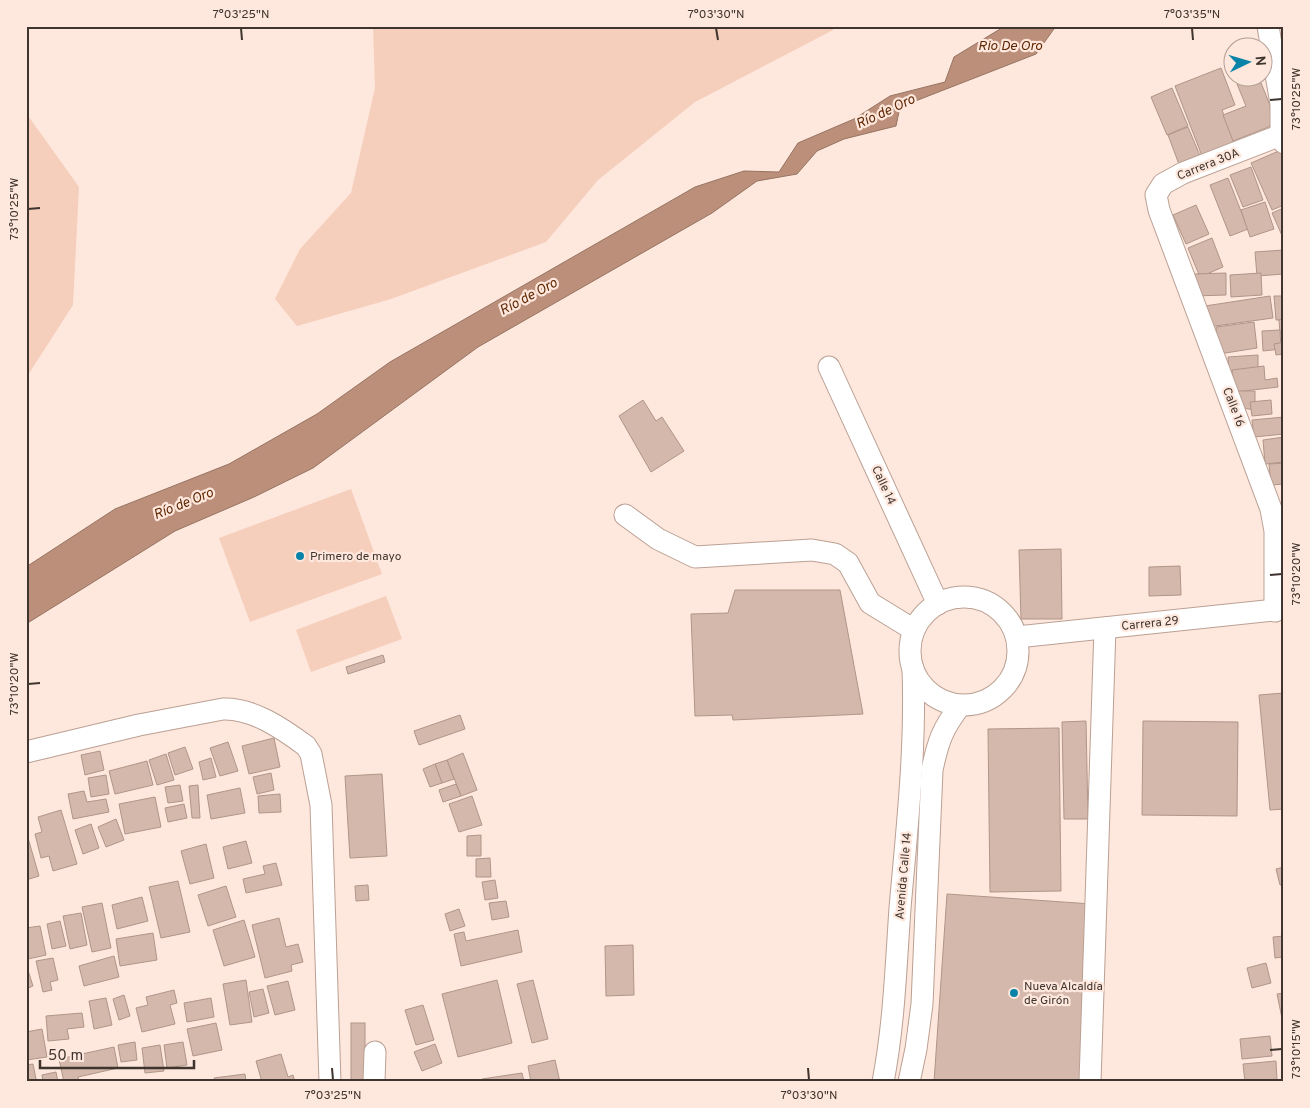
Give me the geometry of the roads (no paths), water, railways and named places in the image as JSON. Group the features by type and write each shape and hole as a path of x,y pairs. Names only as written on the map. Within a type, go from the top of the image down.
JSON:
{"street":[{"path":"1268,26 1281,104 1282,139"},
{"name":"Carrera 30A","path":"1159,210 1156,194 1163,184 1183,173 1282,139"},
{"name":"Calle 16","path":"1159,210 1271,509 1275,531 1280,610"},
{"name":"Calle 14","path":"829,367 938,604"},
{"path":"625,515 658,539 695,557 812,550 835,554 848,563 870,603 914,630"},
{"path":"956,597 976,598 994,606 1008,619 1016,637 1018,654 1015,671 1006,686 993,698 977,705 960,706 944,702 930,694 920,683 912,669 909,649 914,630 924,615 938,604 956,597"},
{"name":"Carrera 29","path":"1016,637 1280,610"},
{"path":"1090,1082 1105,628"},
{"name":"Avenida Calle 14","path":"883,1082 890,1036 912,769 914,706 912,669"},
{"name":"Avenida Calle 14","path":"909,1082 922,1004 932,770 938,744 947,723 960,706"},
{"path":"26,752 139,725 224,709 236,709 257,716 296,738 306,746 311,754 321,804 330,1082"},
{"path":"374,1082 375,1052"}],"water":[{"path":"1005,26 1056,26 1036,54 900,107 896,126 844,139 817,151 797,174 757,181 712,213 478,347 313,468 254,497 175,531 26,624 26,567 115,509 229,464 317,414 390,362 695,187 744,171 779,172 798,143 854,119 890,96 945,82 954,57"}],"place":[{"name":"Primero de mayo","path":"300,556"},
{"name":"Nueva Alcaldía de Girón","path":"1014,993"}],"water label":[{"name":"Rio De Oro","path":"1010,45"},
{"name":"Río de Oro","path":"885,111"},
{"name":"Río de Oro","path":"528,296"},
{"name":"Río de Oro","path":"183,503"}]}
